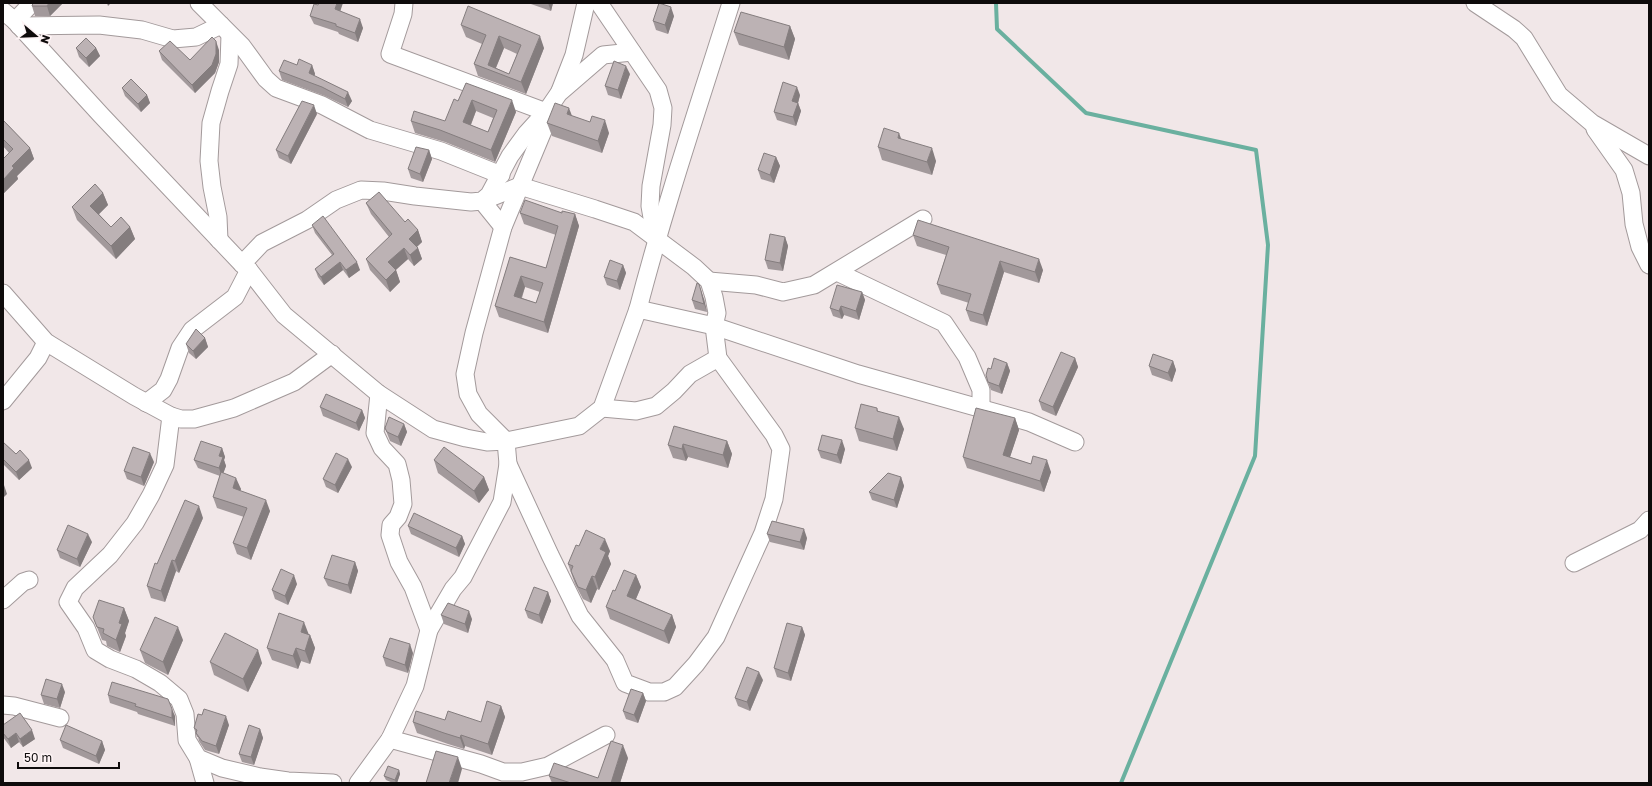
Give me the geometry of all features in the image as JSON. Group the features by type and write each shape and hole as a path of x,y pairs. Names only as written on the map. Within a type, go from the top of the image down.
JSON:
{"street":[{"path":"9,18 32,3"},
{"path":"199,3 250,56 266,79 276,88 322,105 370,130 441,151 501,175"},
{"path":"404,3 403,14 390,54 546,112"},
{"path":"353,783 390,738 415,686 429,630 453,589 463,578 502,502 508,464 506,441 478,414 468,394 465,374 476,326 503,227 574,55 586,3"},
{"path":"599,3 658,90 663,108 662,125 651,186 650,206 656,240"},
{"path":"9,18 245,267 284,315 379,394 433,429 487,442 506,441 579,426 602,408 638,309 656,240 731,3"},
{"path":"1475,3 1514,29 1524,38 1559,95 1592,124 1649,156"},
{"path":"9,18 142,30 173,39 196,37 226,30"},
{"path":"219,240 218,217 209,161 211,123 220,91 230,64 226,30"},
{"path":"482,201 489,195 510,156 546,112 559,93 604,55 632,52"},
{"path":"1592,124 1624,170 1631,193 1634,224 1640,247 1649,265"},
{"path":"146,403 163,390 169,379 180,348 192,330 235,297 245,267 262,243 307,220 336,200 361,190 382,190 415,196 471,202 482,201 520,186 634,222 694,267 709,281 717,313 714,326 718,358 774,435 781,449 774,499 764,533 716,637 696,664 675,687 664,692 648,692 626,683 615,660 580,616 508,464"},
{"path":"482,201 503,227"},
{"path":"709,281 756,285 783,292 814,285 923,219"},
{"path":"837,272 944,323 967,357 981,390 982,408"},
{"path":"3,293 46,342 146,403 171,416 181,419 194,419 234,408 294,382 332,354"},
{"path":"638,309 714,326 858,374 1029,422 1075,442"},
{"path":"3,401 38,358 46,342"},
{"path":"602,408 636,411 656,406 674,391 690,374 718,358"},
{"path":"379,394 375,433 382,448 397,464 401,480 403,504 398,517 391,525 390,535 399,562 413,587 429,630"},
{"path":"171,416 165,465 151,496 134,523 110,555 75,588 68,602 86,628 95,650 110,660 136,669 160,683 179,699 185,714 187,740 198,758 205,783"},
{"path":"1574,563 1640,530 1649,520"},
{"path":"3,600 19,586 29,580"},
{"path":"3,705 14,706 60,718"},
{"path":"390,738 481,764 503,772 522,772 548,766 606,735"},
{"path":"198,758 222,768 260,777 288,781 333,783"}],"building":[{"path":"33,3 49,3 47,6 32,6"},
{"path":"319,3 337,3 335,9 360,19 355,33 336,26 336,24 310,16 314,4 318,5"},
{"path":"659,3 671,7 665,25 653,21"},
{"path":"468,6 540,36 521,82 474,64 486,35 461,25","holes":["499,36 521,45 509,74 488,65"]},
{"path":"741,12 790,26 784,47 734,32"},
{"path":"212,37 216,41 216,54 212,65 192,85 159,51 170,41 190,60"},
{"path":"86,38 96,48 86,58 76,48"},
{"path":"299,59 312,65 309,73 348,92 345,99 322,87 279,71 284,60 297,65"},
{"path":"614,61 626,66 618,90 605,86"},
{"path":"131,79 147,95 138,104 122,88"},
{"path":"783,82 797,87 792,101 798,103 793,117 774,112"},
{"path":"466,83 512,100 491,150 440,130 411,121 414,111 445,121 454,99 458,101","holes":["472,100 497,110 488,132 463,122"]},
{"path":"302,101 314,105 288,156 276,150"},
{"path":"555,103 569,108 567,114 590,122 592,116 605,120 598,141 547,123"},
{"path":"3,120 30,148 12,166 14,168 3,180 3,159 13,149 3,139"},
{"path":"884,128 899,133 898,138 932,148 927,162 878,147"},
{"path":"416,147 429,150 420,174 408,169"},
{"path":"764,153 776,157 770,175 758,170"},
{"path":"95,184 103,193 90,206 111,227 121,217 130,227 111,246 72,207"},
{"path":"379,192 405,222 408,219 418,230 409,239 418,248 410,255 404,248 388,262 396,270 386,280 366,259 392,234 366,203"},
{"path":"525,200 562,213 562,211 575,214 544,322 495,306 510,257 546,268 558,226 520,213","holes":["521,276 543,283 536,303 514,296"]},
{"path":"323,216 357,262 346,270 340,262 321,277 315,269 334,254 312,225"},
{"path":"918,220 1039,259 1035,272 1000,261 983,315 966,310 971,294 937,284 949,247 913,235"},
{"path":"770,234 785,237 780,263 765,260"},
{"path":"610,260 623,265 617,281 604,277"},
{"path":"697,283 699,284 704,304 692,300"},
{"path":"837,285 862,292 856,311 841,306 839,311 830,308"},
{"path":"196,329 205,338 193,351 186,344"},
{"path":"1061,352 1075,358 1053,407 1039,401"},
{"path":"1153,354 1173,361 1168,373 1149,366"},
{"path":"994,358 1007,363 999,386 988,382 986,375 988,368 991,369"},
{"path":"326,394 362,410 356,423 320,407"},
{"path":"861,404 877,408 877,411 899,417 893,439 855,428"},
{"path":"976,408 1015,418 1003,455 1031,464 1033,456 1047,460 1040,481 963,457"},
{"path":"389,417 404,424 398,437 387,432 385,428"},
{"path":"674,426 727,441 723,455 683,444 682,449 668,445"},
{"path":"822,435 842,440 837,455 818,450"},
{"path":"201,441 222,448 219,456 223,457 219,468 194,460"},
{"path":"3,442 16,454 20,450 29,460 16,472 3,459"},
{"path":"133,447 150,453 141,477 124,471"},
{"path":"444,447 484,477 474,491 434,460"},
{"path":"336,453 348,459 335,485 323,479"},
{"path":"221,472 236,478 233,488 266,500 247,548 233,543 247,508 213,497"},
{"path":"888,473 901,477 894,500 869,492"},
{"path":"185,500 199,506 175,561 172,560 161,591 147,586 155,563 157,564"},
{"path":"414,513 462,536 456,548 408,526"},
{"path":"772,521 804,529 800,542 767,534"},
{"path":"68,525 88,534 77,559 57,550"},
{"path":"586,530 605,539 600,549 606,552 595,577 592,576 586,590 578,587 571,571 573,566 568,564 576,545 579,546"},
{"path":"332,555 355,562 348,585 324,578"},
{"path":"281,569 294,575 285,596 272,590"},
{"path":"624,570 636,575 627,596 672,615 664,631 606,607"},
{"path":"534,587 548,592 539,615 525,610"},
{"path":"99,600 124,608 119,623 122,624 116,640 103,633 104,629 97,627 93,617"},
{"path":"448,603 469,611 465,624 441,615"},
{"path":"279,613 304,622 301,632 310,635 305,651 296,648 293,656 267,648"},
{"path":"155,617 178,627 163,662 140,650"},
{"path":"787,623 802,627 788,673 774,668"},
{"path":"225,633 258,650 243,679 210,662"},
{"path":"390,638 410,644 405,665 383,657"},
{"path":"747,667 759,672 747,702 735,698"},
{"path":"46,679 62,684 57,699 41,695"},
{"path":"112,682 168,699 172,709 172,718 135,706 136,704 108,695"},
{"path":"631,689 643,693 634,715 623,711"},
{"path":"487,701 501,706 488,744 461,735 460,738 413,722 416,711 445,720 448,711 481,722"},
{"path":"204,709 226,716 216,746 202,741 196,733 197,730 194,728 198,714 202,715"},
{"path":"20,713 32,730 20,739 16,733 8,739 3,733 3,725"},
{"path":"66,725 102,741 96,756 60,740"},
{"path":"249,725 260,729 251,757 239,754"},
{"path":"611,741 623,745 611,783 571,783 549,776 554,763 598,778"},
{"path":"436,751 458,757 449,783 426,783"},
{"path":"388,766 399,770 395,780 384,776"}],"waterway":[{"path":"996,3 997,29 1086,113 1256,150 1268,245 1255,456 1121,783"}]}
